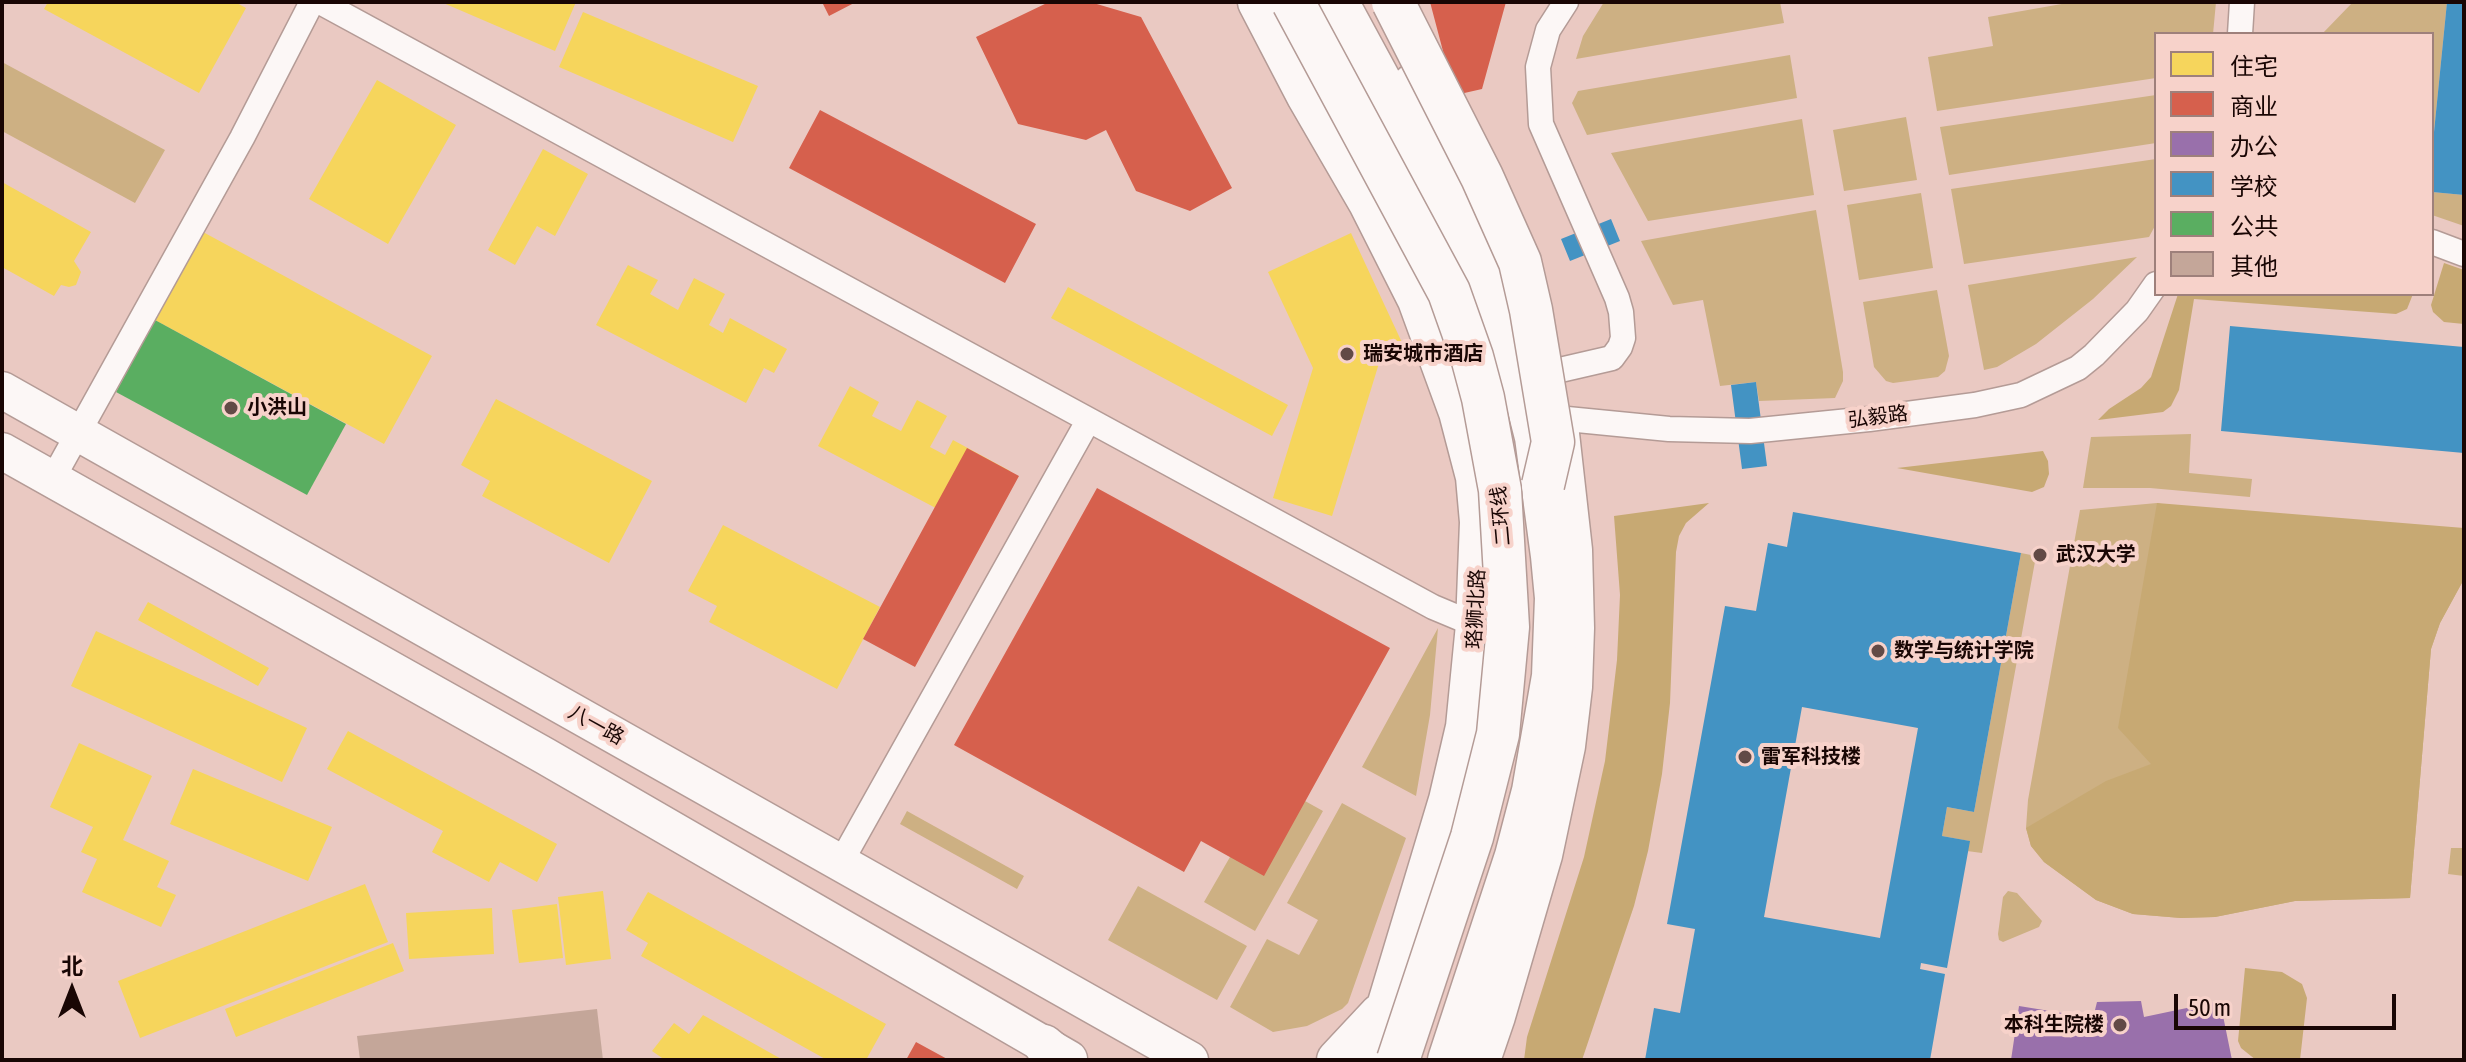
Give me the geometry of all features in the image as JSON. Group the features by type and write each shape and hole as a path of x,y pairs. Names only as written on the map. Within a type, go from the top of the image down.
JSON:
{"highway":[{"path":"1337,2 1486,277 1518,367 1536,437 1556,598 1553,676 1533,791 1473,992 1449,1060"},
{"path":"1393,2 1482,177 1520,262 1553,442 1543,485"},
{"name":"二环线","path":"1275,11 1449,292 1483,398 1500,490 1508,627 1498,734 1472,837 1398,1060"},
{"path":"1471,1060 1473,992"}],"main road":[{"path":"1275,11 1316,2"},
{"path":"1374,2 1535,341 1547,373 1557,418 1572,550 1572,687 1560,774 1542,855 1480,1060"},
{"name":"珞狮北路","path":"1275,11 1307,96 1369,203 1418,300 1454,398 1476,477 1480,522 1476,625 1466,727 1449,800 1371,1060"},
{"name":"八一路","path":"2,390 1190,1060"},
{"path":"2,451 481,720 1059,1055"},
{"path":"1337,1060 1386,1008"}],"street":[{"path":"52,480 242,138 312,2"},
{"path":"320,2 1433,607 1476,625"},
{"path":"1547,373 1612,358 1623,338 1617,298 1541,124 1538,98 1540,57 1548,30 1566,2"},
{"path":"2240,32 2242,2"},
{"path":"2434,243 2464,254"},
{"name":"弘毅路","path":"1557,418 1657,428 1750,431 1915,413 2021,395 2048,384 2086,361 2112,338 2154,286"},
{"path":"841,862 1088,421"}],"shaded area":[{"path":"1604,2 1780,2 1784,23 1576,59 1583,36"},
{"path":"2073,2 2216,2 2213,32 2154,32 2154,78 1937,111 1928,57 1993,46 1988,17"},
{"path":"2353,2 2447,2 2434,132 2434,32 2324,32"},
{"path":"1790,55 1797,98 1587,135 1572,103 1578,91"},
{"path":"2,62 165,150 135,203 2,131"},
{"path":"2154,95 2154,143 1949,175 1940,127"},
{"path":"1906,117 1917,180 1844,191 1833,130"},
{"path":"1802,119 1814,195 1648,221 1611,153"},
{"path":"2154,159 2154,228 2149,237 1964,264 1951,189"},
{"path":"2434,192 2464,195 2464,226 2434,216"},
{"path":"1921,193 1933,268 1859,280 1847,205"},
{"path":"1816,210 1843,372 1843,381 1835,398 1759,401 1756,382 1720,386 1703,300 1673,305 1641,241"},
{"path":"2137,257 2093,299 2036,344 1997,367 1984,370 1968,285"},
{"path":"2444,263 2464,270 2464,324 2444,322 2433,312 2431,305"},
{"path":"1937,290 1949,356 1945,371 1938,377 1893,383 1886,381 1874,367 1863,302"},
{"path":"2177,296 2412,296 2407,309 2396,314 2194,299 2179,390 2171,406 2163,412 2098,420 2151,377"},
{"path":"2191,434 2189,473 2252,479 2250,497 2150,488 2083,488 2091,437"},
{"path":"2043,451 2049,474 2044,487 2032,492 1897,468"},
{"path":"1709,503 1686,523 1676,552 1670,703 1662,774 1634,906 1582,1060 1524,1060 1527,1037 1584,857 1605,761 1617,660 1620,595 1614,516"},
{"path":"2157,503 2464,579 2440,623 2431,649 2410,898 2295,901 2215,917 2133,914 2096,900 2044,862 2031,846 2026,828 2028,800 2080,510"},
{"path":"2157,503 2464,528 2464,579 2440,623 2431,649 2410,898 2295,901 2215,917 2133,914 2096,900 2044,862 2031,846 2026,828 2106,781 2151,764 2118,728"},
{"path":"2021,553 2036,556 1982,853 1967,851 1969,841 1942,836 1947,807 1974,812"},
{"path":"1438,628 1430,715 1416,796 1362,767"},
{"path":"1305,801 1323,811 1255,931 1204,902 1230,857"},
{"path":"1342,803 1406,838 1348,1003 1307,1026 1273,1032 1230,1007 1267,939 1299,955 1318,920 1287,903"},
{"path":"907,811 1024,876 1017,889 900,824"},
{"path":"2451,848 2464,848 2464,876 2448,874"},
{"path":"1138,886 1247,946 1217,1000 1108,940"},
{"path":"2008,891 2017,893 2042,921 2039,927 2003,942 1998,934 2003,897"},
{"path":"2245,968 2282,972 2302,984 2307,998 2300,1060 2256,1060 2241,1048 2238,1041"}],"building: 住宅":[{"path":"48,2 235,2 246,8 199,93 44,9"},
{"path":"441,2 576,2 555,51"},
{"path":"583,12 758,86 733,142 559,67"},
{"path":"377,80 456,125 388,244 309,199"},
{"path":"543,149 588,174 555,236 537,226 515,265 488,250"},
{"path":"2,182 91,232 74,261 81,272 76,285 61,285 54,296 2,267"},
{"path":"203,232 432,356 384,444 155,320"},
{"path":"1351,233 1405,349 1380,360 1332,516 1273,498 1313,368 1268,272"},
{"path":"628,265 658,280 650,294 678,310 694,278 725,294 709,325 723,333 730,318 787,349 774,373 764,368 746,403 596,325"},
{"path":"1068,287 1288,405 1272,436 1051,318"},
{"path":"850,386 879,402 872,416 901,431 917,400 947,416 930,447 945,455 953,440 1010,471 997,495 987,490 968,525 818,446"},
{"path":"496,399 652,481 609,563 482,496 490,481 461,465"},
{"path":"723,525 880,607 837,689 709,622 717,606 688,591"},
{"path":"148,602 269,668 258,686 138,620"},
{"path":"96,631 307,728 282,782 71,686"},
{"path":"348,731 557,844 537,882 500,862 489,882 432,852 443,831 327,769"},
{"path":"79,743 152,776 123,840 169,861 157,887 176,895 161,927 82,892 97,859 81,852 93,827 50,807"},
{"path":"193,769 332,827 308,881 170,824"},
{"path":"365,884 388,942 140,1038 118,981"},
{"path":"603,891 611,959 566,965 558,897"},
{"path":"648,892 886,1024 866,1060 827,1060 641,956 648,943 626,930"},
{"path":"557,904 563,958 519,963 512,910"},
{"path":"492,908 494,954 409,959 406,913"},
{"path":"393,943 404,971 236,1037 225,1009"},
{"path":"703,1015 783,1060 665,1060 652,1051 674,1023 689,1034"}],"building: 商业":[{"path":"822,2 856,2 829,16"},
{"path":"1049,2 1090,2 1141,17 1232,188 1190,211 1136,191 1106,130 1086,140 1018,124 976,37"},
{"path":"1430,2 1506,2 1482,89 1460,94 1448,70"},
{"path":"820,110 1036,224 1005,283 789,168"},
{"path":"967,448 1019,476 915,667 863,639"},
{"path":"1097,488 1390,648 1264,876 1201,841 1184,872 954,745"},
{"path":"916,1042 949,1060 906,1060"}],"building: 办公":[{"name":"本科生院楼","path":"2141,1001 2144,1017 2220,1001 2232,1060 2011,1060 2019,1006 2093,1018 2097,1002"}],"building: 学校":[{"path":"2447,2 2464,2 2464,195 2434,192 2434,132"},
{"path":"1611,219 1620,241 1570,261 1561,239"},
{"path":"2230,326 2464,347 2464,453 2221,431"},
{"path":"1756,382 1767,466 1742,469 1731,385"},
{"name":"雷军科技楼","path":"1793,512 2021,553 1974,812 1947,807 1942,836 1970,841 1947,968 1921,963 1920,969 1945,974 1930,1060 1645,1060 1654,1008 1680,1013 1695,929 1667,924 1725,606 1756,611 1768,543 1787,547","holes":["1802,707 1918,728 1880,938 1764,917"]}],"building: 公共":[{"name":"小洪山","path":"155,320 346,424 307,495 116,392"}],"building: 其他":[{"path":"597,1009 603,1060 360,1060 357,1036"}],"place":[{"name":"瑞安城市酒店","path":"1347,354"},
{"name":"小洪山","path":"231,408"},
{"name":"武汉大学","path":"2040,555"},
{"name":"数学与统计学院","path":"1878,651"},
{"name":"雷军科技楼","path":"1745,757"},
{"name":"本科生院楼","path":"2120,1025"}]}
